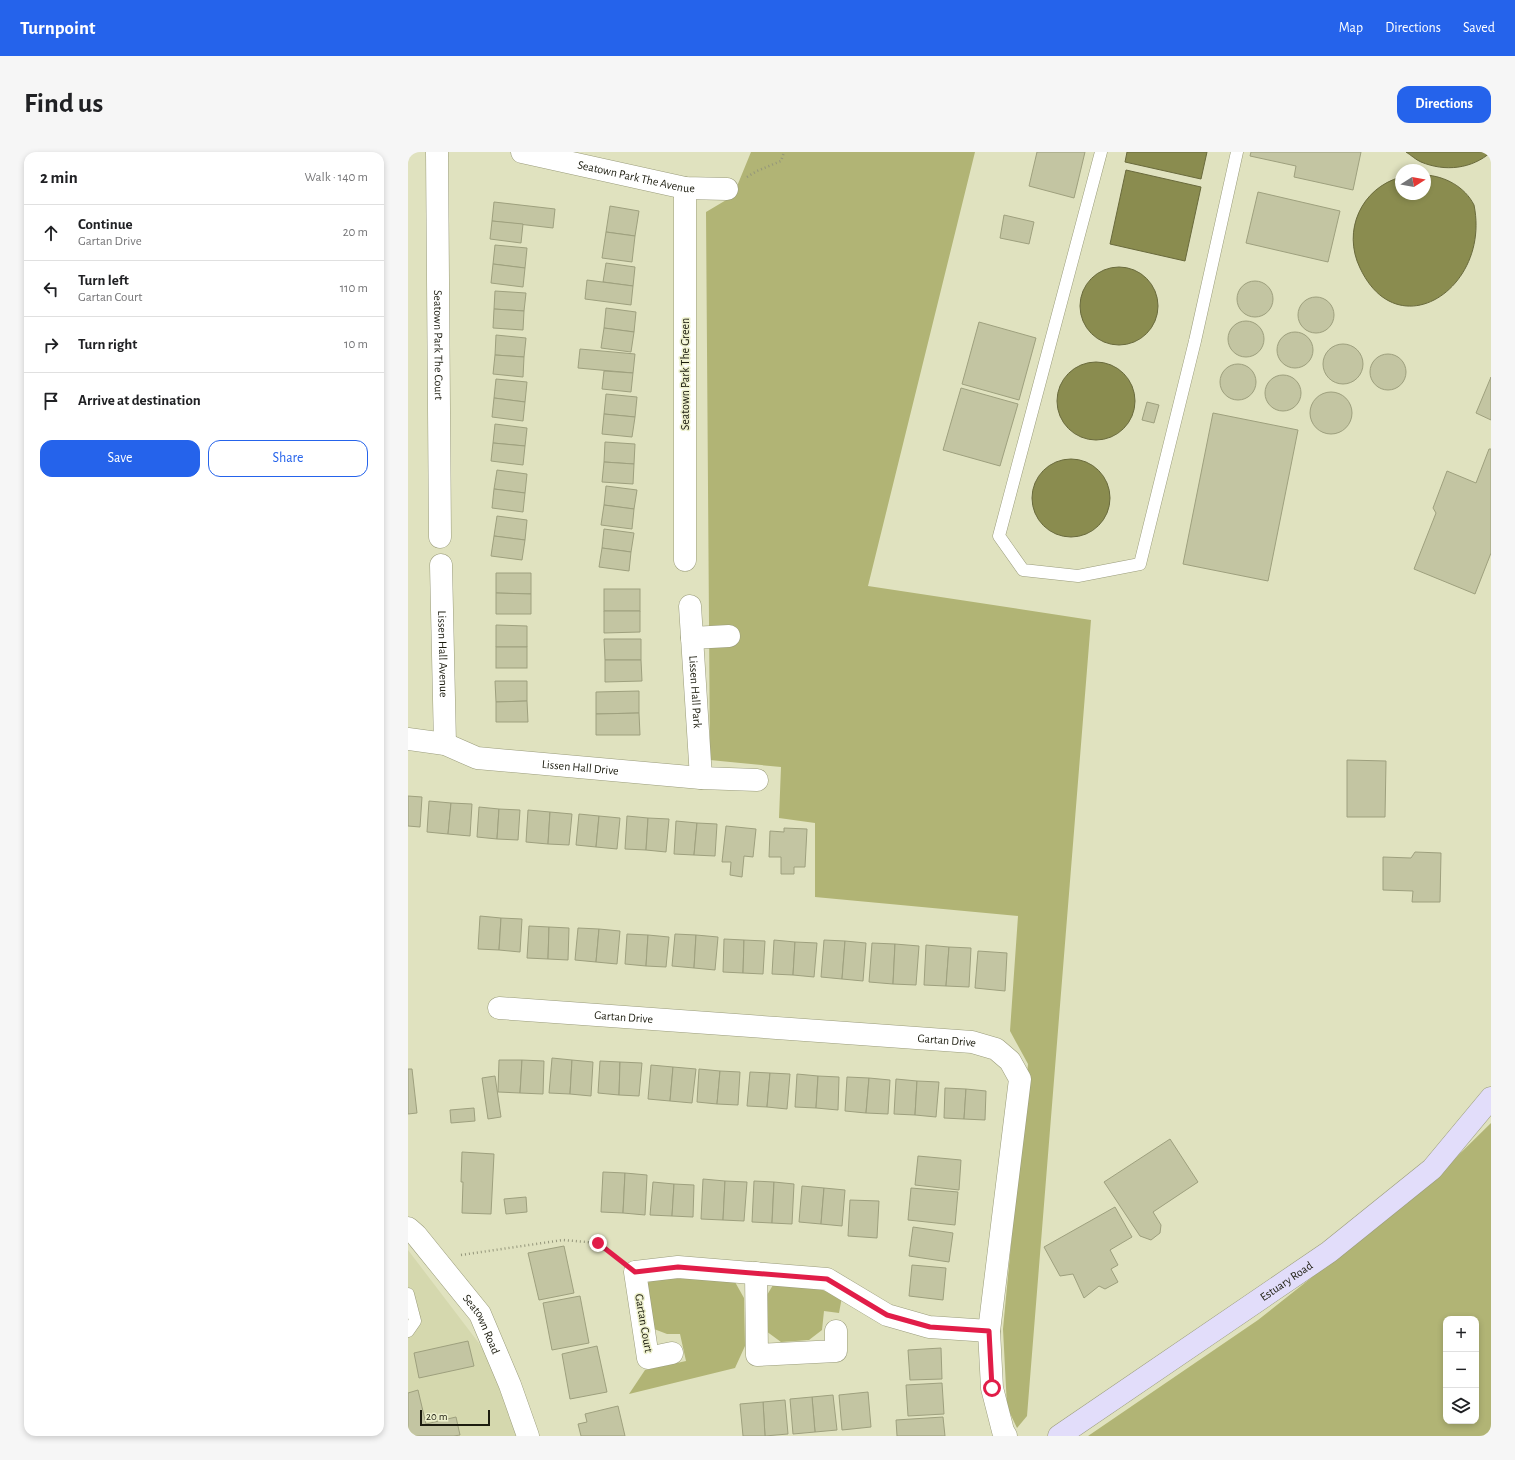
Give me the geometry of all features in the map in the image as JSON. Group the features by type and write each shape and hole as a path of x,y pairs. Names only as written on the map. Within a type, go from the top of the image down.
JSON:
{"street":[{"name":"Seatown Park The Court","path":"437,152 440,538"},
{"name":"Seatown Park The Avenue","path":"522,152 685,188 727,189"},
{"name":"Seatown Park The Green","path":"685,188 685,560"},
{"name":"Lissen Hall Avenue","path":"441,565 445,744"},
{"name":"Lissen Hall Park","path":"690,606 701,778"},
{"path":"692,638 729,636"},
{"name":"Lissen Hall Drive","path":"408,739 445,744 477,758 701,778 757,780"},
{"name":"Gartan Drive","path":"499,1008 972,1042 996,1049 1010,1061 1020,1079 989,1331 992,1388 1003,1431 1006,1436"},
{"name":"Estuary Road","path":"1059,1436 1329,1252 1432,1169 1491,1098"},
{"name":"Seatown Road","path":"408,1228 480,1314 510,1385 528,1436"},
{"path":"635,1272 678,1267 827,1279 887,1315 930,1327 989,1331"},
{"name":"Gartan Court","path":"635,1272 648,1358 672,1353"},
{"path":"756,1273 758,1355 836,1351 836,1330"}],"lane":[{"path":"1101,152 998,536 1023,570 1078,576 1140,564 1195,341 1236,152"},
{"path":"408,1294 415,1320 408,1331"}],"path":[{"path":"727,189 757,171 781,161 784,152"},
{"path":"441,1266 453,1256 563,1240 598,1243 635,1272"}],"shaded area":[{"path":"751,152 975,152 868,586 1091,620 1027,1416 1017,1428 1007,1407 1003,1329 1028,1064 1010,1031 1018,916 815,897 815,823 779,818 781,767 710,760 706,212 733,196"},
{"path":"1127,152 1207,152 1201,179 1125,162"},
{"path":"1406,152 1491,152 1484,158 1475,162 1449,168 1431,165 1417,160"},
{"path":"1126,170 1201,187 1185,261 1110,244"},
{"path":"1431,176 1440,178 1447,180 1460,188 1474,205 1476,235 1469,261 1455,283 1438,298 1417,306 1396,304 1377,292 1360,268 1355,254 1353,240 1359,213 1366,201 1375,191 1395,180 1395,200 1431,200"},
{"path":"1119,267 1134,270 1147,278 1155,291 1158,306 1155,321 1147,334 1134,342 1119,345 1104,342 1091,334 1083,321 1080,306 1083,291 1091,278 1104,270"},
{"path":"1096,362 1111,365 1118,369 1128,379 1132,386 1135,401 1132,416 1128,423 1118,433 1111,437 1096,440 1081,437 1074,433 1064,423 1060,416 1057,401 1060,386 1064,379 1074,369 1081,365"},
{"path":"1071,459 1086,462 1099,470 1107,483 1110,498 1107,513 1099,526 1086,534 1071,537 1056,534 1043,526 1035,513 1032,498 1035,483 1043,470 1056,462"},
{"path":"1491,1123 1491,1436 1088,1436 1258,1320 1426,1187"},
{"path":"408,1250 491,1359 519,1436 408,1436"},
{"path":"718,1275 735,1282 744,1298 745,1346 735,1368 629,1394 645,1370 686,1361 680,1334 667,1334 654,1329 647,1283 659,1277"},
{"path":"800,1282 842,1297 839,1313 824,1311 822,1330 809,1340 781,1342 766,1331 767,1295 773,1285"}],"building":[{"path":"1037,152 1085,152 1074,198 1029,186"},
{"path":"1251,152 1361,152 1353,190 1294,177 1296,166 1250,156"},
{"path":"1258,192 1340,211 1328,262 1246,243"},
{"path":"494,202 555,209 553,228 492,221"},
{"path":"610,206 639,211 635,236 606,232"},
{"path":"1004,215 1034,222 1029,244 1000,238"},
{"path":"492,221 523,224 521,243 490,239"},
{"path":"606,232 635,236 632,262 602,258"},
{"path":"495,245 527,248 525,268 493,264"},
{"path":"606,263 635,267 633,286 603,282"},
{"path":"493,264 525,268 523,287 491,283"},
{"path":"587,280 633,286 631,305 585,299"},
{"path":"1258,281 1268,286 1272,292 1272,306 1268,312 1262,316 1252,317 1242,312 1238,306 1237,296 1242,286 1248,282"},
{"path":"495,291 526,293 524,311 494,309"},
{"path":"1319,297 1329,302 1333,308 1333,322 1329,328 1323,332 1313,333 1303,328 1299,322 1298,312 1303,302 1309,298"},
{"path":"606,308 636,312 634,332 604,328"},
{"path":"494,309 524,311 523,330 493,328"},
{"path":"1249,321 1259,326 1263,332 1263,346 1259,352 1253,356 1243,357 1233,352 1229,346 1228,336 1233,326 1239,322"},
{"path":"979,322 1036,338 1019,400 962,384"},
{"path":"604,328 634,332 631,352 601,348"},
{"path":"1292,332 1298,332 1308,337 1313,350 1308,363 1298,368 1292,368 1282,363 1277,353 1277,347 1282,337"},
{"path":"496,335 526,338 524,357 495,355"},
{"path":"1343,344 1351,346 1357,350 1361,356 1363,364 1361,372 1357,378 1351,382 1343,384 1335,382 1329,378 1325,372 1323,364 1325,356 1329,350 1335,346"},
{"path":"580,349 635,354 633,373 578,368"},
{"path":"1391,354 1401,359 1405,365 1405,379 1401,385 1395,389 1385,390 1375,385 1371,379 1370,369 1375,359 1381,355"},
{"path":"495,355 524,357 523,377 493,374"},
{"path":"1241,364 1251,369 1255,375 1255,389 1251,395 1245,399 1235,400 1225,395 1221,389 1220,379 1225,369 1231,365"},
{"path":"604,371 633,373 631,392 602,389"},
{"path":"1286,375 1296,380 1300,386 1300,400 1296,406 1290,410 1280,411 1270,406 1266,400 1265,390 1270,380 1276,376"},
{"path":"1491,377 1491,420 1476,413"},
{"path":"496,379 527,382 525,402 494,398"},
{"path":"961,388 1018,404 1000,466 943,450"},
{"path":"1331,392 1346,398 1352,413 1346,428 1331,434 1316,428 1310,413 1316,398"},
{"path":"606,394 637,397 635,417 604,414"},
{"path":"494,398 525,402 523,421 492,417"},
{"path":"1147,402 1159,405 1154,423 1142,420"},
{"path":"1213,413 1298,430 1268,581 1183,564"},
{"path":"604,414 635,417 632,437 602,434"},
{"path":"495,424 527,428 525,446 493,443"},
{"path":"605,442 635,444 634,464 604,462"},
{"path":"493,443 525,446 523,465 491,461"},
{"path":"1489,449 1491,449 1491,553 1475,594 1414,569 1436,513 1433,508 1447,471 1476,483"},
{"path":"604,462 634,464 633,484 602,482"},
{"path":"497,470 527,474 525,493 494,489"},
{"path":"606,486 637,490 634,509 604,505"},
{"path":"494,489 525,493 523,512 492,508"},
{"path":"604,505 634,509 632,529 601,525"},
{"path":"497,516 527,520 525,540 494,536"},
{"path":"604,529 634,533 631,552 602,548"},
{"path":"494,536 525,540 522,560 491,556"},
{"path":"602,548 631,552 629,571 599,567"},
{"path":"496,573 531,573 531,594 496,593"},
{"path":"604,589 640,589 640,611 604,611"},
{"path":"496,593 531,594 531,614 496,614"},
{"path":"604,611 640,611 640,632 604,633"},
{"path":"496,625 527,626 527,647 496,647"},
{"path":"604,639 641,639 641,660 605,660"},
{"path":"496,647 527,647 527,668 496,668"},
{"path":"605,660 641,660 642,681 605,682"},
{"path":"495,681 527,681 527,701 496,702"},
{"path":"639,691 639,713 596,714 596,692"},
{"path":"527,701 528,722 496,722 496,702"},
{"path":"639,713 640,735 596,735 596,714"},
{"path":"1347,760 1386,761 1385,817 1347,817"},
{"path":"408,796 422,797 420,827 408,826"},
{"path":"429,801 451,803 448,834 427,832"},
{"path":"451,803 472,804 470,836 448,834"},
{"path":"479,807 499,809 497,839 477,837"},
{"path":"499,809 520,810 518,840 497,839"},
{"path":"528,810 550,812 548,844 526,842"},
{"path":"550,812 572,814 569,845 548,844"},
{"path":"579,814 599,816 596,847 576,845"},
{"path":"599,816 620,818 617,849 596,847"},
{"path":"627,816 648,818 646,850 625,849"},
{"path":"648,818 669,819 666,852 646,850"},
{"path":"676,821 697,823 694,855 674,854"},
{"path":"697,823 717,824 715,856 694,855"},
{"path":"726,826 756,829 753,857 744,856 742,877 730,875 731,862 722,862"},
{"path":"784,828 807,829 805,867 794,867 794,874 781,874 781,857 769,857 770,831 784,832"},
{"path":"1415,852 1441,853 1440,902 1412,902 1413,891 1383,890 1383,857 1411,858"},
{"path":"480,916 501,918 499,950 478,949"},
{"path":"501,918 522,919 520,952 499,950"},
{"path":"529,926 549,927 548,959 527,958"},
{"path":"549,927 569,928 568,960 548,959"},
{"path":"578,928 599,929 596,962 575,960"},
{"path":"599,929 620,931 617,964 596,962"},
{"path":"627,934 648,935 646,966 625,964"},
{"path":"675,934 696,935 694,968 672,966"},
{"path":"648,935 669,937 666,967 646,966"},
{"path":"696,935 718,937 715,970 694,968"},
{"path":"724,939 744,940 743,973 723,972"},
{"path":"744,940 765,941 763,974 743,973"},
{"path":"774,940 795,942 793,975 772,974"},
{"path":"824,940 845,941 842,979 821,977"},
{"path":"845,941 866,943 863,981 842,979"},
{"path":"795,942 817,943 814,977 793,975"},
{"path":"872,943 895,944 893,984 869,982"},
{"path":"895,944 919,946 916,985 893,984"},
{"path":"926,945 949,947 946,986 924,985"},
{"path":"949,947 971,948 969,987 946,986"},
{"path":"978,951 1007,953 1005,991 975,988"},
{"path":"552,1058 572,1060 570,1094 549,1093"},
{"path":"499,1060 522,1060 520,1093 498,1092"},
{"path":"522,1060 544,1061 543,1094 520,1093"},
{"path":"572,1060 593,1062 591,1096 570,1094"},
{"path":"600,1061 620,1062 619,1095 598,1093"},
{"path":"620,1062 642,1063 639,1096 619,1095"},
{"path":"651,1065 673,1067 670,1101 648,1099"},
{"path":"673,1067 696,1069 692,1103 670,1101"},
{"path":"408,1069 412,1069 417,1113 408,1114"},
{"path":"699,1069 720,1071 717,1104 697,1102"},
{"path":"720,1071 740,1072 738,1105 717,1104"},
{"path":"750,1072 770,1073 767,1107 747,1106"},
{"path":"770,1073 790,1074 787,1109 767,1107"},
{"path":"797,1074 818,1076 816,1108 795,1107"},
{"path":"495,1076 501,1117 488,1119 482,1078"},
{"path":"818,1076 839,1077 838,1110 816,1108"},
{"path":"847,1077 869,1078 866,1113 845,1111"},
{"path":"869,1078 890,1080 888,1114 866,1113"},
{"path":"896,1079 917,1081 915,1115 894,1114"},
{"path":"917,1081 939,1082 936,1117 915,1115"},
{"path":"945,1088 966,1089 964,1119 944,1118"},
{"path":"966,1089 986,1091 985,1120 964,1119"},
{"path":"474,1108 475,1121 451,1123 450,1110"},
{"path":"1170,1139 1198,1182 1153,1212 1161,1225 1160,1233 1151,1240 1140,1236 1104,1182"},
{"path":"462,1152 494,1154 491,1214 462,1213"},
{"path":"918,1156 961,1160 959,1190 915,1185"},
{"path":"603,1172 625,1173 623,1213 601,1212"},
{"path":"625,1173 647,1175 645,1215 623,1213"},
{"path":"703,1179 725,1181 723,1220 701,1219"},
{"path":"725,1181 747,1182 744,1221 723,1220"},
{"path":"754,1181 774,1182 772,1223 752,1222"},
{"path":"653,1182 674,1184 672,1216 650,1215"},
{"path":"774,1182 794,1184 792,1224 772,1223"},
{"path":"674,1184 694,1185 693,1217 672,1216"},
{"path":"802,1186 824,1188 821,1224 799,1222"},
{"path":"824,1188 845,1190 842,1226 821,1224"},
{"path":"911,1188 958,1192 955,1225 908,1220"},
{"path":"526,1197 527,1212 506,1214 504,1199"},
{"path":"850,1200 879,1201 877,1238 848,1236"},
{"path":"1115,1207 1132,1237 1110,1250 1118,1265 1111,1269 1118,1282 1105,1289 1099,1286 1084,1298 1073,1274 1060,1276 1044,1247"},
{"path":"913,1227 953,1233 949,1262 909,1256"},
{"path":"564,1246 574,1293 539,1300 528,1253"},
{"path":"912,1265 946,1268 943,1300 909,1296"},
{"path":"580,1296 589,1343 552,1350 543,1303"},
{"path":"468,1341 474,1366 419,1378 414,1353"},
{"path":"597,1346 607,1392 570,1399 562,1354"},
{"path":"941,1348 942,1379 910,1380 908,1350"},
{"path":"942,1383 944,1414 908,1416 906,1385"},
{"path":"418,1390 426,1424 456,1417 460,1435 408,1436 408,1393"},
{"path":"868,1392 871,1427 842,1430 839,1395"},
{"path":"833,1395 837,1430 815,1432 812,1397"},
{"path":"812,1397 815,1432 793,1434 790,1399"},
{"path":"785,1400 788,1434 765,1436 763,1402"},
{"path":"763,1402 765,1436 743,1436 740,1404"},
{"path":"618,1406 625,1436 581,1436 578,1424 587,1422 585,1414"},
{"path":"943,1417 945,1436 897,1436 896,1420"}],"route":[{"path":"598,1243 635,1272 678,1267 827,1279 887,1315 930,1327 989,1331 992,1388"}]}
